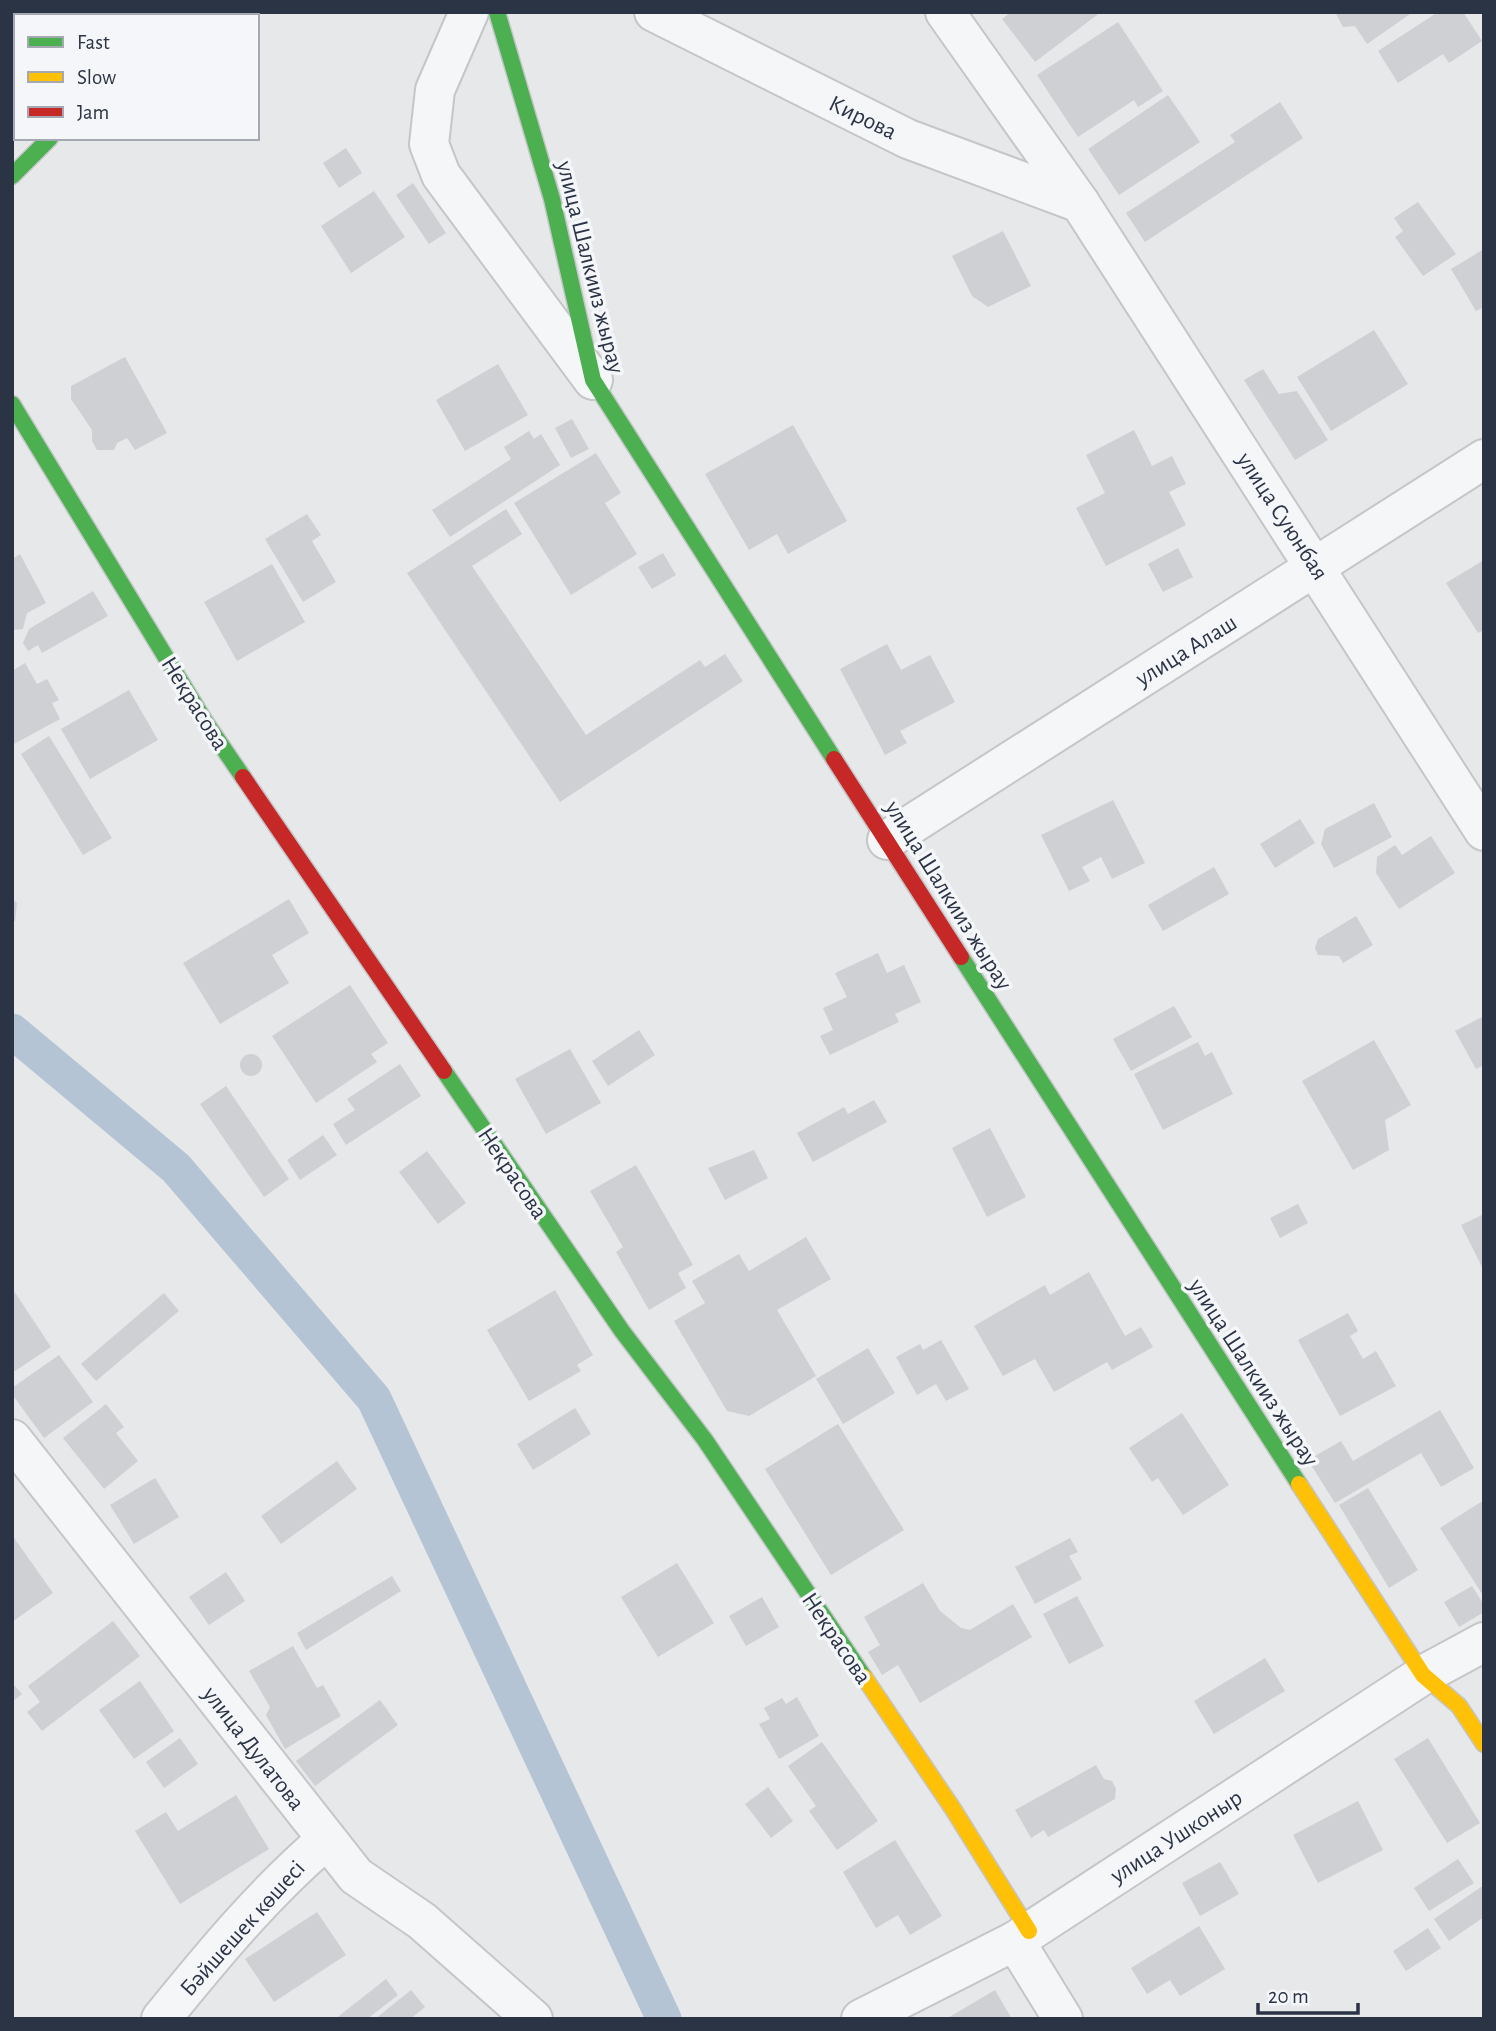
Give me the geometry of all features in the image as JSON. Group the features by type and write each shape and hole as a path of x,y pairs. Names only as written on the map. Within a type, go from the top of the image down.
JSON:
{"street":[{"path":"469,12 435,90 429,144 441,175 593,380"},
{"name":"улица Шалкииз жырау","path":"497,12 552,199 593,380 1423,1675 1459,1706 1484,1744"},
{"name":"Кирова","path":"654,12 908,139 1080,203"},
{"name":"улица Суюнбая","path":"945,12 1080,203 1484,831"},
{"path":"12,176 48,140"},
{"name":"Некрасова","path":"12,404 204,720 622,1331 705,1440 953,1809 1022,1936 1063,2019"},
{"name":"улица Алаш","path":"887,840 1484,459"},
{"name":"улица Дулатова","path":"12,1439 356,1876 422,1920 533,2019"},
{"name":"улица Ушконыр","path":"861,2019 1022,1936 1423,1675 1484,1642"},
{"name":"Бәйшешек көшесі","path":"161,2019 220,1947 296,1866 326,1840"}],"building":[{"path":"12,12 81,12 14,14 12,77"},
{"path":"1011,12 1101,12 1035,62 1002,19"},
{"path":"1335,12 1413,12 1367,44 1355,26 1343,27"},
{"path":"1438,12 1463,12 1482,41 1449,63 1443,54 1398,83 1378,51"},
{"path":"1118,22 1163,91 1138,107 1134,100 1078,137 1037,75"},
{"path":"1168,95 1200,142 1119,195 1088,149"},
{"path":"1280,102 1303,138 1145,242 1126,213 1235,142 1230,135"},
{"path":"346,148 362,173 339,188 323,163"},
{"path":"413,183 446,233 429,244 396,195"},
{"path":"374,191 405,237 351,273 321,226"},
{"path":"1418,202 1456,254 1423,276 1395,237 1403,231 1394,218"},
{"path":"1003,231 1031,286 988,307 972,296 952,256"},
{"path":"1484,249 1484,307 1476,311 1451,269"},
{"path":"1374,330 1408,384 1331,431 1297,377"},
{"path":"125,357 167,433 135,450 127,438 117,443 114,450 97,450 92,441 92,430 71,399 71,386"},
{"path":"498,364 528,415 465,451 436,400"},
{"path":"1263,369 1279,394 1297,391 1328,440 1295,460 1244,380"},
{"path":"572,419 589,449 571,458 555,428"},
{"path":"793,425 847,521 788,554 777,534 749,550 705,474"},
{"path":"1134,430 1152,466 1172,456 1186,484 1169,492 1186,525 1106,566 1076,508 1105,493 1086,455"},
{"path":"529,431 534,439 541,434 560,465 450,537 432,510 511,459 504,447"},
{"path":"596,453 621,493 605,503 637,554 571,595 514,503"},
{"path":"506,509 522,534 472,566 586,735 700,660 705,667 725,654 743,681 560,802 407,573"},
{"path":"307,514 321,535 312,541 336,582 303,602 265,539"},
{"path":"1178,548 1193,577 1163,592 1148,564"},
{"path":"663,553 676,575 652,589 638,567"},
{"path":"20,554 46,603 27,613 23,629 12,630 12,559"},
{"path":"1484,560 1484,630 1478,633 1446,583"},
{"path":"272,564 305,622 237,661 204,602"},
{"path":"93,591 108,616 42,653 38,645 28,651 23,643 29,629"},
{"path":"887,644 901,670 930,655 955,702 900,731 907,743 885,755 840,669"},
{"path":"25,663 37,684 47,679 59,700 52,703 60,719 12,745 12,671"},
{"path":"129,690 158,740 90,779 61,729"},
{"path":"49,736 112,838 83,855 21,754"},
{"path":"1113,800 1145,863 1112,879 1101,857 1082,867 1090,881 1069,891 1041,835"},
{"path":"1374,803 1392,837 1334,868 1321,844 1325,829"},
{"path":"1300,819 1315,843 1275,868 1260,844"},
{"path":"1431,836 1455,873 1399,909 1376,873 1377,857 1395,845 1402,855"},
{"path":"1214,867 1229,894 1163,931 1148,905"},
{"path":"12,899 17,903 15,921 12,921"},
{"path":"289,899 309,933 272,955 289,983 220,1024 183,963"},
{"path":"1356,916 1373,945 1343,963 1339,956 1318,955 1315,948 1318,939"},
{"path":"878,953 887,973 904,965 921,1002 895,1014 899,1022 830,1055 820,1036 833,1030 823,1008 847,997 835,973"},
{"path":"350,985 388,1043 371,1054 377,1062 316,1103 272,1036"},
{"path":"1174,1006 1192,1037 1131,1071 1113,1039"},
{"path":"1484,1016 1484,1065 1476,1069 1455,1031"},
{"path":"639,1030 655,1055 608,1086 592,1061"},
{"path":"1374,1040 1411,1105 1385,1120 1389,1150 1353,1170 1302,1081"},
{"path":"1198,1042 1205,1056 1212,1052 1233,1094 1163,1130 1134,1074"},
{"path":"570,1049 601,1103 546,1134 515,1079"},
{"path":"251,1054 259,1057 262,1065 259,1073 251,1076 243,1073 240,1065 243,1057"},
{"path":"400,1064 421,1096 346,1145 333,1124 355,1110 347,1099"},
{"path":"226,1086 289,1179 264,1197 200,1104"},
{"path":"874,1100 887,1122 813,1162 797,1133 844,1107 848,1114"},
{"path":"990,1128 1026,1197 987,1217 952,1148"},
{"path":"323,1135 337,1155 300,1180 287,1160"},
{"path":"754,1150 768,1178 725,1200 708,1168"},
{"path":"427,1151 466,1203 438,1224 399,1172"},
{"path":"636,1165 693,1265 678,1273 686,1288 649,1310 616,1252 623,1247 590,1191"},
{"path":"1298,1204 1308,1223 1280,1238 1270,1218"},
{"path":"1484,1214 1484,1271 1461,1225"},
{"path":"806,1237 831,1279 777,1310 816,1376 749,1416 727,1411 674,1321 705,1303 692,1281 739,1254 749,1271"},
{"path":"1089,1272 1125,1336 1141,1327 1153,1347 1112,1370 1107,1362 1054,1392 1035,1359 1003,1376 974,1326 1045,1285 1050,1295"},
{"path":"12,1288 51,1347 12,1373"},
{"path":"555,1290 593,1355 577,1365 581,1371 529,1401 487,1330"},
{"path":"164,1293 179,1311 96,1381 81,1364"},
{"path":"1348,1313 1358,1331 1350,1336 1363,1359 1376,1351 1396,1386 1340,1416 1298,1340"},
{"path":"941,1340 969,1389 946,1401 936,1384 917,1395 896,1357 920,1344 923,1350"},
{"path":"868,1348 895,1393 843,1424 816,1379"},
{"path":"59,1355 93,1402 44,1438 12,1394 12,1388"},
{"path":"106,1404 124,1427 116,1433 138,1461 104,1489 63,1438"},
{"path":"575,1408 591,1434 533,1470 517,1444"},
{"path":"1440,1410 1474,1468 1441,1487 1421,1453 1335,1503 1308,1460 1341,1441 1353,1461"},
{"path":"1182,1413 1229,1485 1183,1515 1158,1478 1152,1482 1129,1448"},
{"path":"838,1424 904,1530 831,1575 765,1469"},
{"path":"337,1461 357,1489 281,1544 261,1516"},
{"path":"155,1478 179,1517 134,1544 110,1505"},
{"path":"1368,1488 1418,1570 1389,1588 1339,1505"},
{"path":"1484,1500 1484,1597 1440,1528"},
{"path":"12,1535 53,1593 12,1622"},
{"path":"1070,1538 1078,1552 1069,1556 1082,1579 1035,1604 1015,1567"},
{"path":"677,1563 714,1623 658,1657 621,1597"},
{"path":"226,1572 245,1601 209,1625 189,1597"},
{"path":"392,1576 401,1591 306,1650 297,1633"},
{"path":"923,1583 940,1611 961,1628 970,1630 1013,1604 1032,1637 920,1703 898,1665 882,1675 868,1652 880,1645 864,1617"},
{"path":"1472,1586 1484,1605 1484,1612 1459,1627 1444,1602"},
{"path":"1077,1596 1104,1646 1069,1664 1043,1614"},
{"path":"762,1597 779,1627 746,1646 729,1616"},
{"path":"113,1621 140,1656 42,1731 27,1712 40,1702 28,1686"},
{"path":"293,1646 317,1688 323,1685 341,1716 285,1749 266,1715 270,1707 249,1671"},
{"path":"1265,1658 1285,1691 1214,1734 1194,1701"},
{"path":"140,1681 174,1731 134,1759 99,1710"},
{"path":"12,1683 22,1694 12,1702"},
{"path":"797,1697 819,1736 779,1759 759,1724 770,1719 764,1708 782,1698 786,1704"},
{"path":"380,1700 398,1725 315,1786 296,1761"},
{"path":"180,1738 198,1764 164,1788 146,1762"},
{"path":"1428,1738 1480,1823 1447,1843 1394,1759"},
{"path":"822,1742 878,1821 837,1850 809,1811 816,1806 788,1766"},
{"path":"1096,1765 1104,1779 1112,1781 1116,1789 1115,1799 1048,1837 1044,1830 1031,1838 1015,1810"},
{"path":"768,1787 793,1821 771,1838 745,1804"},
{"path":"236,1795 269,1849 180,1904 135,1831 166,1812 178,1831"},
{"path":"1358,1801 1383,1850 1318,1883 1293,1835"},
{"path":"895,1840 942,1916 910,1935 898,1915 876,1928 843,1872"},
{"path":"1458,1859 1474,1883 1429,1911 1414,1888"},
{"path":"1220,1862 1239,1894 1200,1916 1182,1883"},
{"path":"1484,1885 1484,1917 1449,1941 1434,1919"},
{"path":"317,1912 346,1955 274,2002 245,1959"},
{"path":"1199,1926 1225,1969 1180,1996 1170,1980 1147,1994 1131,1968"},
{"path":"1428,1928 1441,1948 1406,1971 1393,1951"},
{"path":"386,1979 398,1995 367,2019 335,2019"},
{"path":"411,1990 425,2007 410,2019 375,2019"},
{"path":"995,1990 1012,2019 946,2019"}],"waterway":[{"path":"12,1031 176,1168 374,1399 664,2019"}],"traffic: fast":[{"path":"497,12 552,199 593,380 834,759"},
{"path":"12,176 48,140"},
{"path":"12,404 204,720 243,777"},
{"path":"961,957 1299,1484"},
{"path":"444,1071 622,1331 705,1440 864,1677"}],"traffic: slow":[{"path":"1299,1484 1423,1675 1459,1706 1484,1744"},
{"path":"864,1677 953,1809 1029,1931"}],"traffic: jam":[{"path":"834,759 961,957"},
{"path":"243,777 444,1071"}]}
